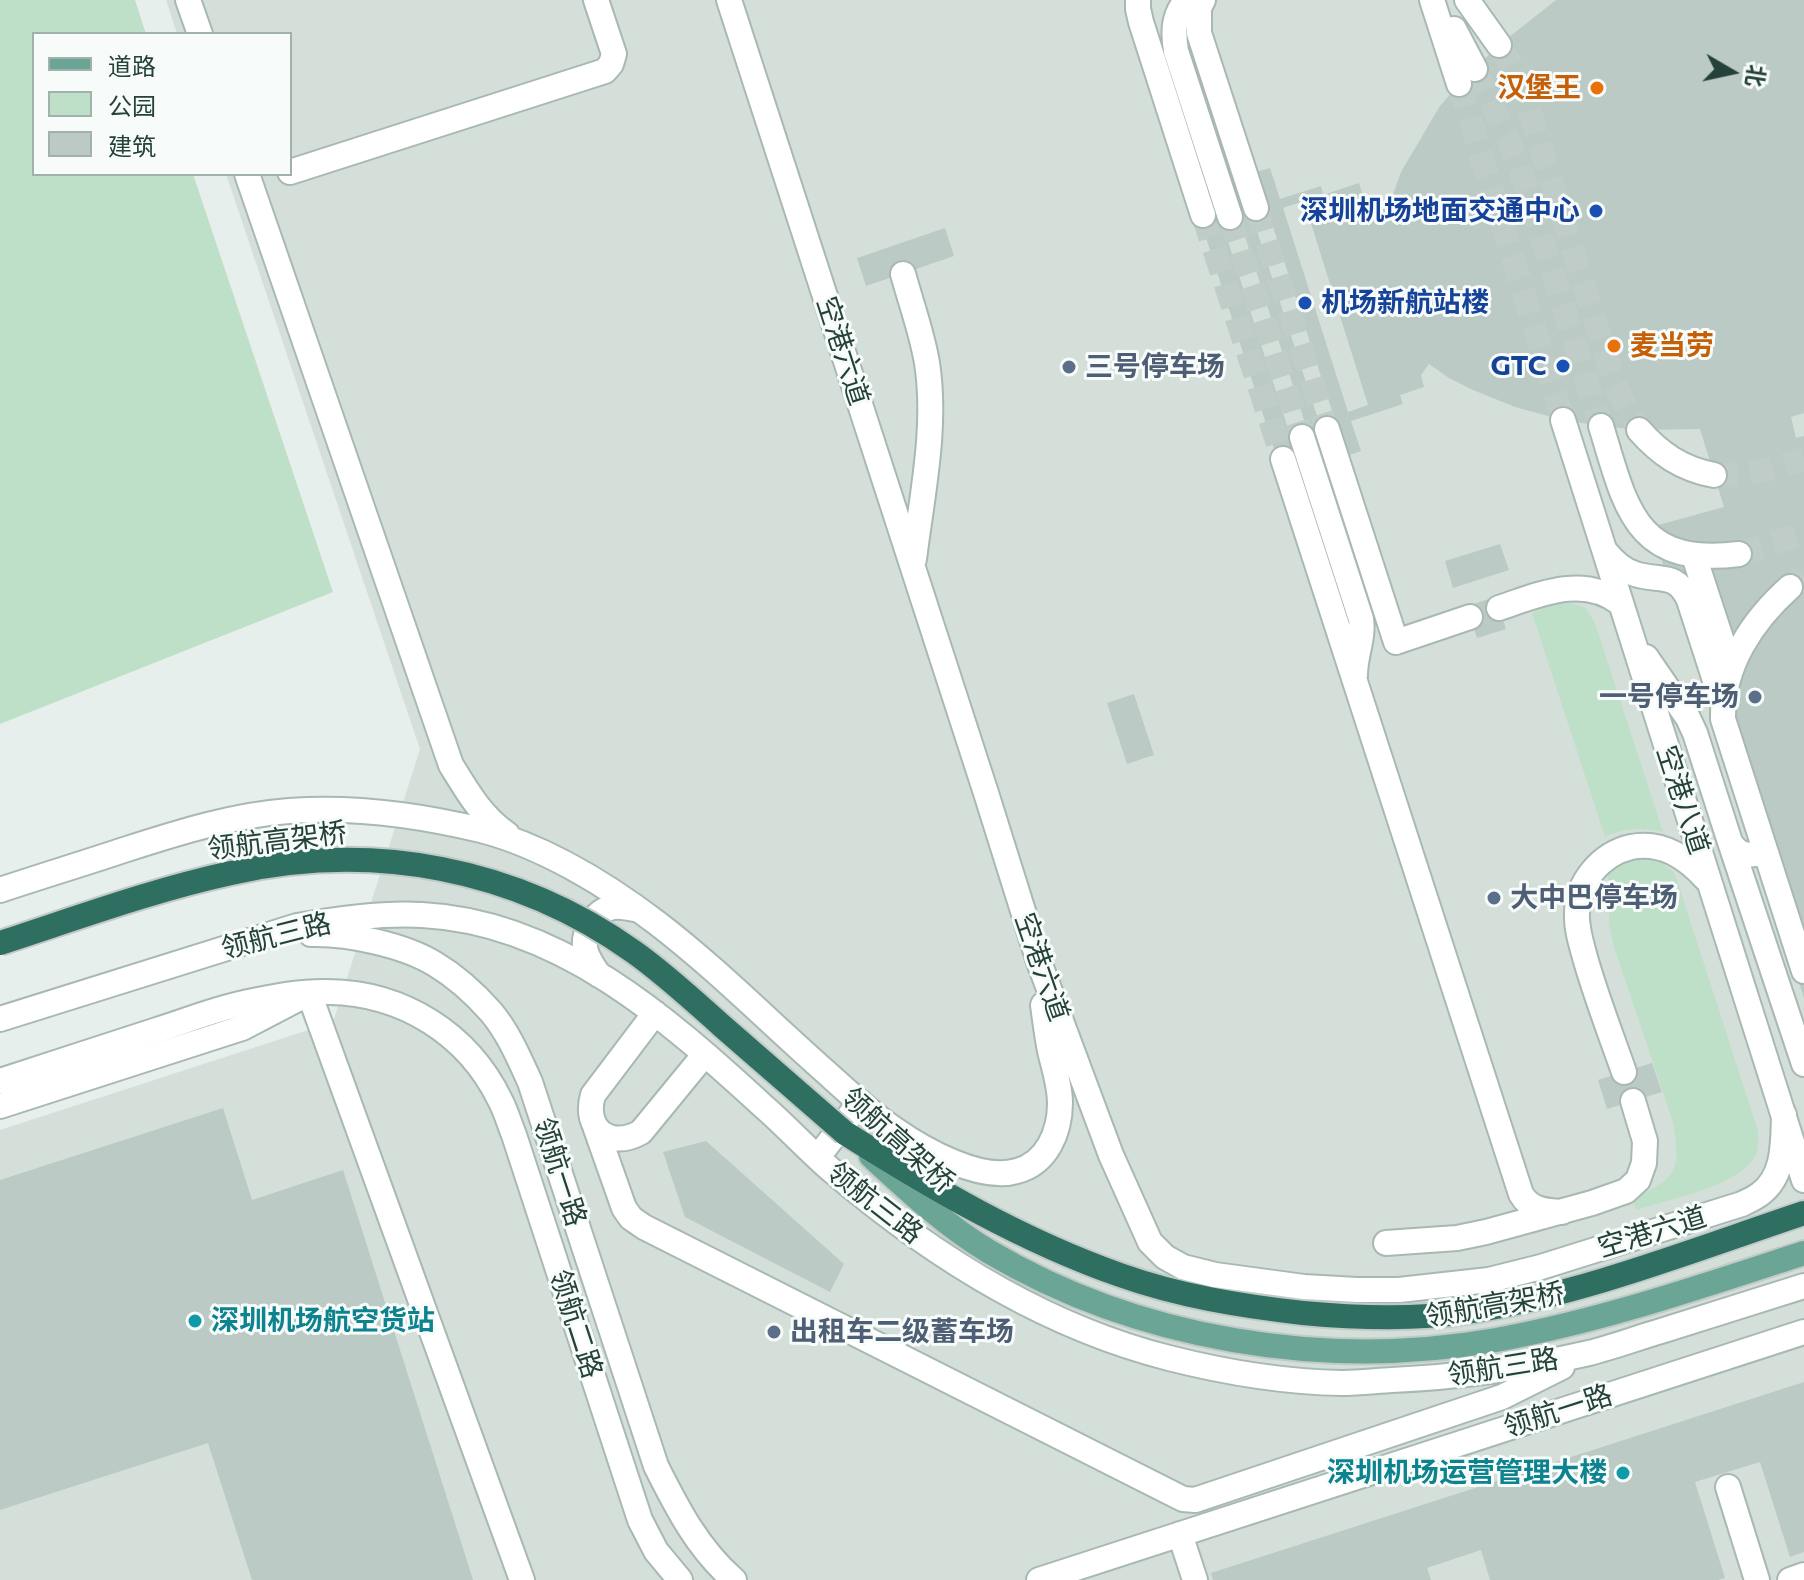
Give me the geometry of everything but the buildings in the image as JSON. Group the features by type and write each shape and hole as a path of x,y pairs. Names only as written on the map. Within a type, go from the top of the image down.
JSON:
{"highway":[{"name":"领航高架桥","path":"0,943 178,886 234,872 294,863 351,859 401,862 469,874 529,894 580,918 635,953 845,1133"},
{"path":"845,1133 898,1166 1024,1234 1119,1275 1169,1290 1274,1310 1365,1317 1465,1312 1592,1284 1804,1213"}],"main road":[{"name":"领航高架桥","path":"845,1133 942,1219 986,1250 1059,1289 1143,1320 1261,1344 1375,1351 1493,1340 1599,1317 1804,1253"}],"street":[{"path":"188,0 199,32"},
{"path":"292,171 605,71 614,54 596,0"},
{"name":"空港六道","path":"729,0 1039,962 1111,1155 1150,1242 1165,1257 1183,1267 1215,1275 1304,1287 1399,1290 1489,1280 1541,1267 1742,1204 1760,1194 1771,1183 1778,1168 1783,1149 1784,1115"},
{"path":"1138,0 1141,22 1203,215"},
{"path":"1187,0 1180,7 1175,21 1173,35 1176,51 1230,217"},
{"path":"1203,0 1199,8 1199,33 1256,208"},
{"path":"1432,0 1467,76 1439,0"},
{"path":"1467,0 1499,45"},
{"path":"270,176 249,179 451,765 470,797 492,824 515,840 579,872 641,911 679,940 896,1131 962,1166 987,1174 1017,1172 1038,1161 1051,1144 1058,1122 1060,1101 1046,1027 1039,962"},
{"path":"903,274 923,344 929,385 928,447 913,568"},
{"name":"空港八道","path":"1563,420 1804,1180"},
{"path":"1601,426 1622,496 1644,531 1676,551 1694,556 1739,554"},
{"path":"1327,429 1396,642 1470,617"},
{"path":"1639,430 1672,460 1714,475"},
{"path":"1302,437 1361,619 1362,635 1355,681"},
{"path":"1283,459 1521,1194 1536,1208 1562,1212"},
{"path":"1603,549 1623,569 1671,580 1682,586 1723,703"},
{"path":"1694,556 1731,669"},
{"path":"1790,587 1754,626 1735,658 1723,703 1723,719 1804,971"},
{"path":"1499,608 1570,588 1601,592 1620,603"},
{"path":"1631,636 1692,726 1804,1064"},
{"path":"0,890 168,836 230,820 287,811 385,813 447,823 515,840"},
{"path":"1730,842 1739,853 1757,854"},
{"path":"1624,1072 1591,978 1578,930 1577,904 1581,892 1603,860 1626,848 1638,846 1676,853 1687,859 1710,884"},
{"path":"599,975 585,950 585,937 590,926 603,911 613,907 641,911"},
{"name":"领航三路","path":"0,1019 297,926 375,916 421,915 458,919 507,931 562,954 655,1013 882,1211 986,1281 1071,1324 1119,1343 1168,1358 1242,1372 1341,1383 1441,1378 1541,1363 1593,1352 1804,1286"},
{"name":"领航一路","path":"241,944 291,935 325,933 397,947 435,964 492,1013 512,1044 530,1082 656,1466 682,1518 707,1553 734,1580"},
{"path":"309,993 522,1580"},
{"name":"领航二路","path":"0,1106 242,1028 309,993"},
{"name":"领航二路","path":"0,1081 234,1005 309,993 359,994 390,1002 440,1027 483,1072 500,1100 640,1520 656,1551 680,1580"},
{"path":"655,1013 593,1095 590,1105 591,1116 624,1208 631,1218 1183,1499 1195,1500 1502,1397 1593,1352"},
{"path":"612,1174 614,1160 620,1150 641,1132 705,1054"},
{"path":"798,1139 839,1084"},
{"path":"1386,1243 1457,1238 1513,1226 1626,1191 1638,1180 1644,1163 1645,1141 1633,1101"},
{"path":"818,1157 860,1102"},
{"path":"595,1126 611,1139 632,1138"},
{"name":"领航一路","path":"1039,1580 1804,1332"},
{"path":"1728,1487 1757,1580"},
{"path":"1180,1534 1195,1580"},
{"path":"1790,1580 1804,1575"}],"shaded area":[{"path":"166,0 1804,0 1804,1580 0,1580 0,1130 333,1022 420,749 227,176 292,176 292,32 176,32"}],"green space":[{"path":"0,0 135,0 145,32 32,32 32,176 194,176 333,592 0,724"},
{"path":"1571,603 1586,608 1595,623 1663,832 1633,829 1605,837 1532,613 1553,605"},
{"path":"1637,857 1658,861 1675,874 1758,1131 1758,1141 1755,1156 1747,1167 1734,1176 1702,1190 1636,1210 1632,1198 1660,1185 1668,1178 1676,1161 1672,1119 1613,944 1609,923 1608,873 1616,865"}],"tunnel":[{"path":"1499,45 1523,90 1613,379 1639,430"},
{"path":"1475,69 1519,166 1601,426"},
{"path":"1459,84 1563,420"},
{"path":"1256,208 1327,429"},
{"path":"1203,215 1283,459"},
{"path":"1230,217 1302,437"},
{"path":"1714,475 1759,472 1804,459"},
{"path":"1739,554 1804,533"},
{"path":"1790,587 1804,577"}],"place":[{"name":"汉堡王","path":"1597,88"},
{"name":"深圳机场地面交通中心","path":"1596,211"},
{"name":"机场新航站楼","path":"1305,303"},
{"name":"麦当劳","path":"1614,346"},
{"name":"GTC","path":"1563,366"},
{"name":"三号停车场","path":"1069,367"},
{"name":"一号停车场","path":"1755,697"},
{"name":"大中巴停车场","path":"1494,898"},
{"name":"深圳机场航空货站","path":"195,1321"},
{"name":"出租车二级蓄车场","path":"774,1332"},
{"name":"深圳机场运营管理大楼","path":"1623,1473"}]}
